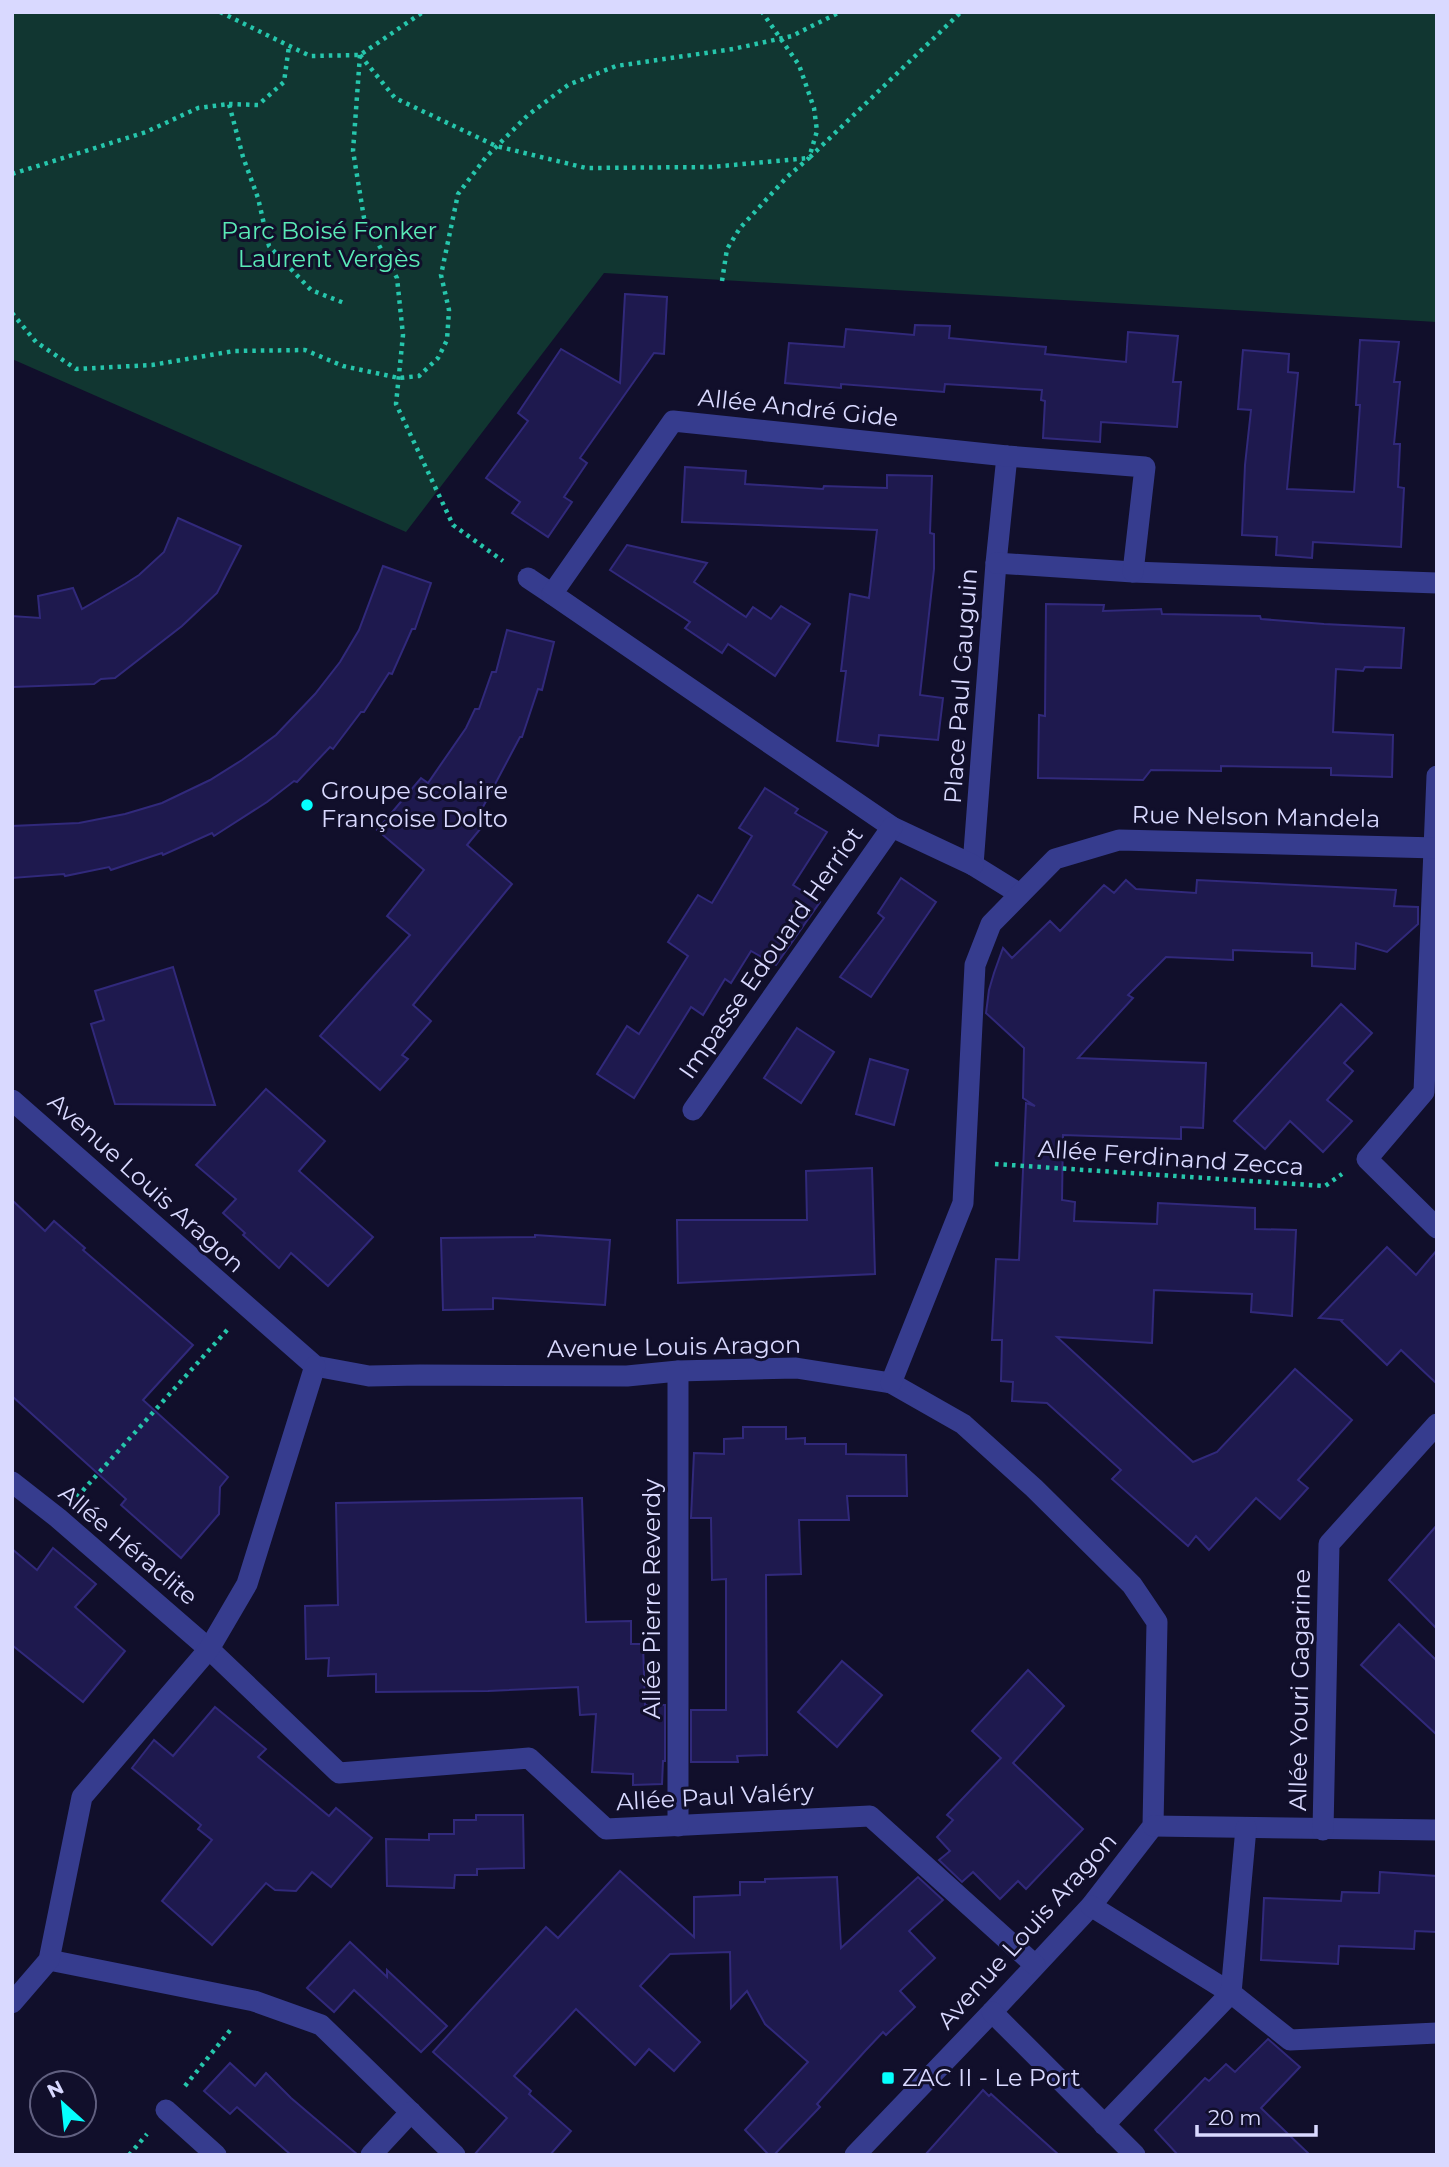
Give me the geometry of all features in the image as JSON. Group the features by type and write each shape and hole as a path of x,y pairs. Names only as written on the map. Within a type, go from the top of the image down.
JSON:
{"street":[{"name":"Allée André Gide","path":"552,594 673,421 1007,456 1145,467 1133,572"},
{"name":"Place Paul Gauguin","path":"973,865 1007,456"},
{"path":"996,563 1133,572 1437,583"},
{"path":"528,578 892,827 973,865 1020,894"},
{"path":"1437,776 1424,1092 1367,1159 1437,1228"},
{"name":"Impasse Edouard Herriot","path":"693,1110 892,827"},
{"name":"Rue Nelson Mandela","path":"891,1383 963,1203 975,965 990,924 1055,859 1119,840 1435,848"},
{"name":"Avenue Louis Aragon","path":"12,1100 315,1366 369,1376 627,1376 678,1371 796,1368 891,1383 963,1424 1034,1488 1132,1585 1157,1622 1153,1826 1091,1906 855,2155"},
{"path":"12,2003 49,1959 82,1797 209,1649 247,1584 315,1366"},
{"name":"Allée Pierre Reverdy","path":"678,1371 678,1826"},
{"name":"Allée Youri Gagarine","path":"1323,1830 1329,1545 1437,1424"},
{"name":"Allée Héraclite","path":"12,1482 58,1518 209,1649"},
{"name":"Allée Paul Valéry","path":"209,1649 339,1773 529,1758 606,1829 870,1816 1035,1965"},
{"path":"1153,1826 1437,1830"},
{"path":"1104,2125 1231,1993 1246,1828"},
{"path":"1091,1906 1231,1993 1290,2040 1437,2033"},
{"path":"49,1959 254,2001 321,2025 455,2155"},
{"path":"992,2012 1135,2155"},
{"path":"166,2110 216,2155"},
{"path":"371,2155 411,2112"}],"path":[{"path":"219,12 310,56 360,55 423,12"},
{"path":"762,12 799,65 814,108 817,131 809,158"},
{"path":"12,313 36,342 76,369 152,365 234,351 305,350 343,366 399,377 419,376 438,358 447,340 449,310 441,275 458,194 496,146 528,116 568,85 616,66 733,49 792,36 840,12"},
{"path":"722,281 727,249 740,228 787,177 961,12"},
{"path":"12,174 146,132 198,108 229,104 258,105 284,82 289,46"},
{"path":"360,55 395,98 496,146 586,168 710,167 809,158"},
{"path":"360,55 353,151 364,218 397,278 403,335 396,404 453,525 528,578"},
{"path":"229,104 243,157 258,198 269,246 311,290 344,303"},
{"name":"Allée Ferdinand Zecca","path":"964,1162 1325,1186 1367,1159"},
{"path":"58,1518 247,1308"},
{"path":"130,2155 254,2001"}],"green space":[{"name":"Parc Boisé Fonker Laurent Vergès","path":"12,12 1437,12 1437,322 604,273 406,532 12,359"}],"building":[{"path":"625,294 667,297 664,354 654,353 580,458 587,463 564,497 572,502 548,537 512,513 520,502 486,478 528,421 518,413 561,349 620,383"},
{"path":"915,325 950,326 949,338 1046,347 1045,354 1126,362 1128,332 1178,336 1173,382 1181,382 1177,427 1101,422 1100,442 1043,438 1045,401 1041,400 1042,390 945,384 944,392 841,384 841,388 785,383 789,343 844,347 846,329 914,335"},
{"path":"1360,340 1399,342 1394,382 1400,382 1394,444 1400,444 1398,487 1404,488 1401,547 1313,542 1312,558 1276,555 1277,537 1242,535 1251,410 1238,409 1243,350 1289,354 1288,372 1298,373 1287,489 1354,492 1360,405 1356,405"},
{"path":"685,467 746,471 745,484 823,489 824,486 887,488 887,475 932,476 930,533 934,534 934,569 920,695 943,698 938,740 879,735 878,746 837,741 846,671 841,671 850,594 869,598 877,530 682,522"},
{"path":"178,518 241,546 217,593 182,626 115,678 101,679 94,684 12,687 12,616 40,618 38,596 73,588 82,609 125,584 164,552"},
{"path":"627,545 707,563 694,582 746,617 753,607 771,619 781,606 810,624 775,676 728,644 722,653 685,628 690,622 610,570"},
{"path":"383,566 431,583 415,629 412,629 392,674 389,673 364,712 361,712 333,749 330,747 297,782 294,781 214,836 212,833 163,855 162,853 111,870 109,867 65,876 12,878 12,826 79,823 162,803 210,780 276,735 315,694 340,662 359,630"},
{"path":"1046,604 1104,605 1103,611 1161,609 1162,614 1260,616 1261,619 1404,628 1401,668 1365,667 1363,671 1336,669 1333,732 1393,735 1392,777 1331,775 1331,768 1221,766 1221,771 1151,770 1143,780 1038,778 1039,715 1045,716"},
{"path":"507,630 554,642 542,690 538,689 522,737 475,822 481,828 467,845 512,884 413,1005 431,1021 402,1055 408,1059 380,1090 320,1036 410,935 387,916 424,870 377,830 421,778 428,783 466,728 475,709 479,709 492,672 496,672"},
{"path":"765,788 798,809 795,813 827,832 793,885 820,902 776,965 751,951 731,983 725,979 703,1015 691,1007 634,1098 597,1074 627,1026 639,1034 688,956 668,942 698,895 712,903 752,836 739,828"},
{"path":"901,878 936,902 871,997 840,977 884,918 878,913"},
{"path":"1126,880 1136,889 1196,893 1197,880 1396,890 1394,906 1418,907 1418,924 1387,952 1356,943 1355,969 1312,966 1312,953 1233,950 1233,960 1166,957 1128,995 1133,998 1078,1058 1206,1063 1203,1128 1181,1127 1181,1139 1063,1135 1062,1200 1075,1202 1074,1221 1157,1224 1158,1203 1255,1208 1255,1229 1296,1230 1292,1316 1251,1312 1252,1294 1154,1290 1152,1343 1057,1337 1193,1462 1217,1452 1295,1369 1352,1420 1298,1480 1308,1488 1280,1519 1256,1498 1209,1550 1196,1536 1188,1546 1112,1479 1121,1470 1047,1403 1012,1401 1013,1382 1001,1381 1002,1340 992,1340 996,1259 1019,1260 1026,1103 1035,1106 1023,1098 1024,1048 986,1013 989,990 1003,948 1012,958 1050,921 1060,931 1104,885 1114,893"},
{"path":"173,967 215,1105 115,1104 91,1024 104,1020 95,991"},
{"path":"1341,1004 1372,1033 1344,1063 1353,1071 1327,1100 1352,1121 1323,1152 1290,1121 1265,1149 1234,1121"},
{"path":"797,1028 834,1052 801,1103 764,1078"},
{"path":"870,1059 908,1070 894,1125 856,1114"},
{"path":"266,1089 325,1141 299,1171 373,1237 328,1286 291,1253 279,1268 243,1235 245,1233 223,1213 236,1199 196,1165"},
{"path":"872,1168 875,1274 678,1283 677,1220 807,1220 806,1171"},
{"path":"12,1200 45,1231 54,1221 85,1248 83,1250 193,1345 143,1400 228,1477 220,1487 219,1514 181,1558 121,1505 126,1499 12,1396"},
{"path":"535,1235 610,1240 605,1305 493,1298 493,1309 443,1310 441,1238"},
{"path":"1387,1247 1416,1275 1437,1250 1437,1384 1401,1350 1387,1365 1342,1320 1319,1318"},
{"path":"743,1427 786,1427 786,1439 805,1438 805,1444 846,1444 846,1454 906,1455 907,1496 847,1496 849,1520 799,1520 801,1574 766,1575 767,1755 737,1756 738,1762 691,1762 691,1710 726,1710 726,1579 712,1580 711,1518 691,1518 694,1453 724,1454 724,1439 743,1438"},
{"path":"582,1498 586,1622 631,1621 631,1644 643,1644 645,1705 665,1705 665,1761 662,1784 633,1785 633,1774 592,1772 596,1714 580,1715 578,1687 376,1692 376,1674 328,1676 329,1658 306,1659 305,1606 338,1605 336,1503"},
{"path":"1437,1525 1437,1629 1389,1580"},
{"path":"53,1548 96,1584 75,1607 125,1651 83,1702 12,1645 12,1549 37,1570"},
{"path":"1399,1624 1437,1661 1437,1735 1361,1665"},
{"path":"842,1661 882,1695 837,1747 798,1712"},
{"path":"1028,1670 1064,1706 1013,1763 1083,1829 1026,1889 1018,1881 1000,1899 973,1872 962,1882 939,1860 950,1851 937,1837 953,1820 947,1815 1001,1758 972,1731"},
{"path":"215,1707 266,1749 258,1757 329,1816 336,1808 372,1838 331,1887 312,1872 296,1891 275,1890 266,1883 212,1945 162,1901 212,1840 198,1829 201,1825 132,1768 154,1740 173,1756"},
{"path":"476,1815 523,1815 524,1868 477,1869 477,1875 455,1875 454,1888 387,1886 386,1839 429,1840 429,1834 454,1834 454,1820 476,1820"},
{"path":"620,1871 694,1937 694,1897 740,1895 740,1882 837,1877 841,1948 918,1877 943,1900 909,1931 935,1958 900,1991 915,2007 886,2035 883,2032 817,2104 820,2107 774,2155 769,2155 745,2130 808,2062 765,2024 747,1991 731,2008 730,1952 670,1954 640,1986 700,2042 674,2071 649,2049 635,2065 576,2009 514,2076 531,2091 529,2094 571,2131 550,2155 474,2155 507,2118 433,2052 546,1927 558,1938"},
{"path":"1380,1872 1437,1876 1437,1932 1415,1931 1414,1949 1339,1946 1338,1964 1261,1960 1264,1898 1341,1901 1342,1892 1379,1893"},
{"path":"350,1942 387,1977 387,1970 447,2026 421,2052 354,1990 334,2012 307,1988"},
{"path":"1268,2039 1300,2067 1261,2108 1310,2155 1178,2155 1155,2130 1205,2078 1209,2081 1226,2064 1235,2072"},
{"path":"230,2063 255,2086 266,2073 358,2155 291,2155 237,2107 230,2114 204,2091"},
{"path":"983,2090 989,2096 991,2094 1059,2155 925,2155"}],"place":[{"name":"Groupe scolaire Françoise Dolto","path":"307,805"},
{"name":"ZAC II - Le Port","path":"888,2078"}]}
